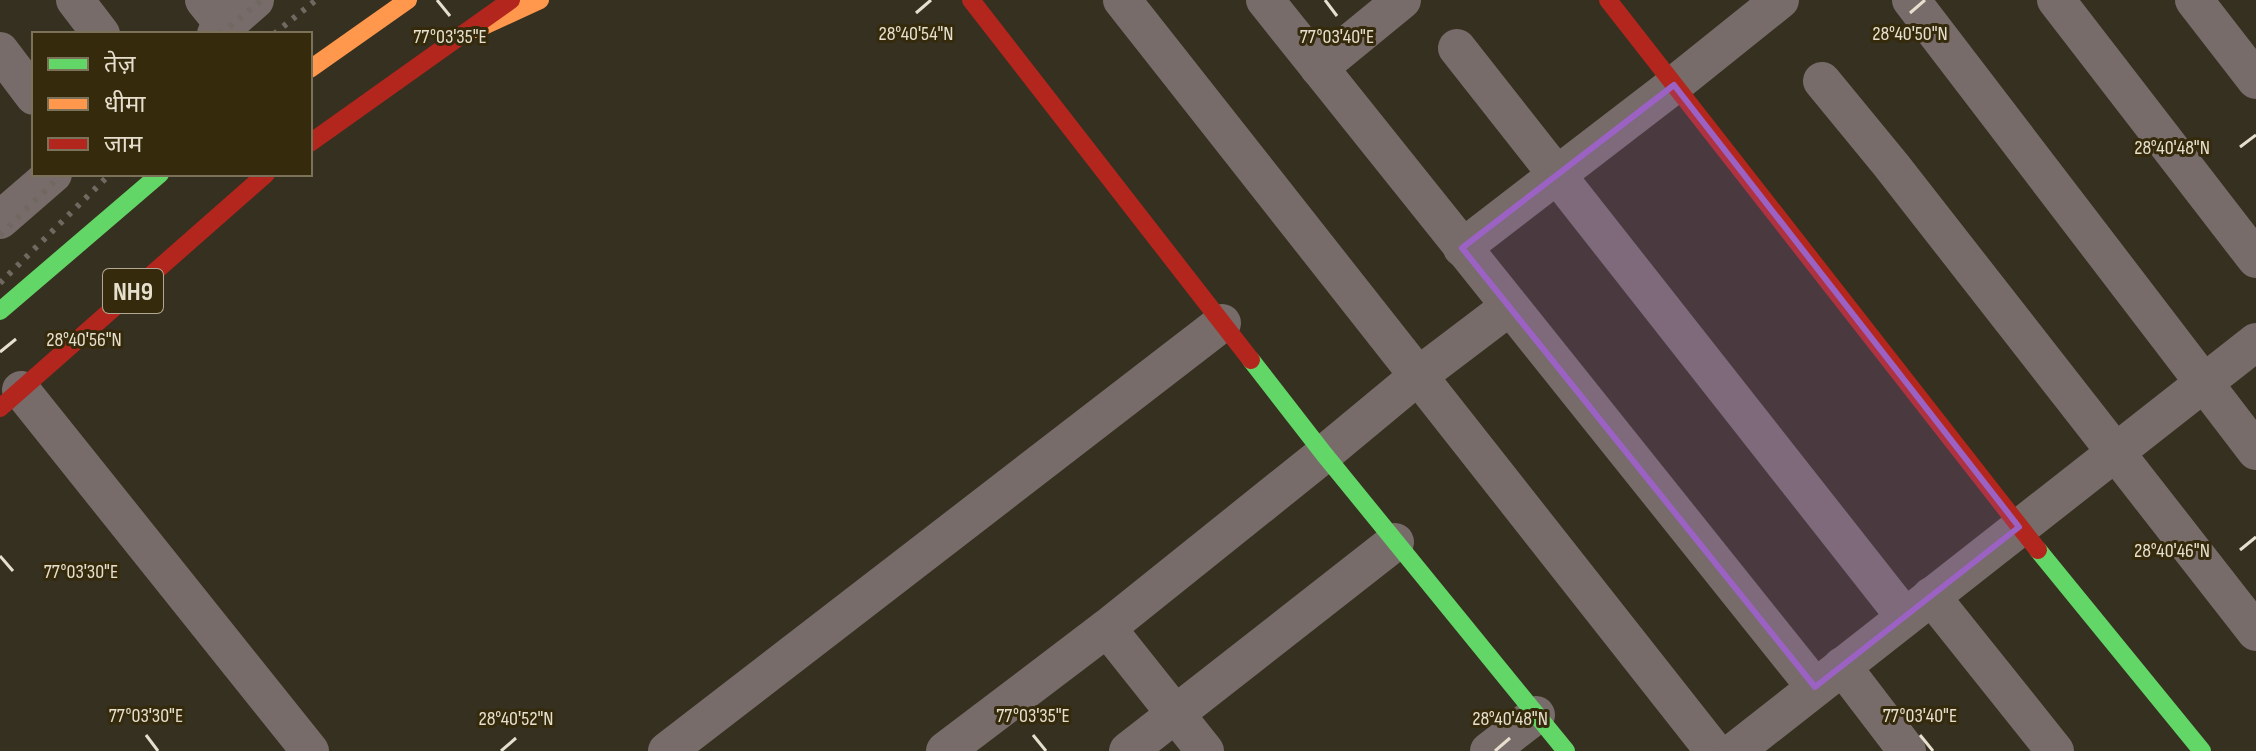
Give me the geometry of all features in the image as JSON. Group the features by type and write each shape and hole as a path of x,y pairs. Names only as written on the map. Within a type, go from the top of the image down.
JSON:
{"main road":[{"path":"312,68 408,0"},
{"path":"312,142 511,0"},
{"path":"455,39 540,0"},
{"path":"971,0 1324,454 1566,751"},
{"path":"1608,0 2019,527 2202,751"},
{"name":"NH9","path":"0,311 158,176"},
{"name":"NH9","path":"10,399 264,176"}],"street":[{"path":"75,0 99,32"},
{"path":"215,20 255,0"},
{"path":"1122,0 1714,751"},
{"path":"1265,0 1509,307 1829,677 1907,751"},
{"path":"1319,68 1402,0"},
{"path":"1462,248 1780,0"},
{"path":"1911,0 2256,451"},
{"path":"2056,0 2256,259"},
{"path":"2194,0 2256,80"},
{"path":"1457,48 1557,174 1918,606 2055,751"},
{"path":"0,51 32,93"},
{"path":"1822,81 2256,632"},
{"path":"4,208 50,176"},
{"path":"945,751 1107,628 1418,376 1509,307"},
{"path":"667,751 1222,323"},
{"path":"1751,746 1829,677 2256,342"},
{"path":"10,399 310,751"},
{"path":"1128,751 1395,542"},
{"path":"1107,628 1205,751"},
{"path":"1489,751 1536,715"}],"highlighted area":[{"path":"1674,85 2019,527 1815,687 1462,248"}],"railway":[{"path":"222,32 262,0"},
{"path":"276,32 316,0"},
{"path":"0,235 60,176"},
{"path":"0,283 108,176"}],"traffic: fast":[{"path":"0,311 158,176"},
{"path":"1251,360 1566,751"},
{"path":"2038,550 2202,751"}],"traffic: slow":[{"path":"312,68 408,0"},
{"path":"477,29 540,0"}],"traffic: jam":[{"path":"312,142 511,0"},
{"path":"971,0 1251,360"},
{"path":"1608,0 2038,550"},
{"path":"0,408 264,176"}]}
